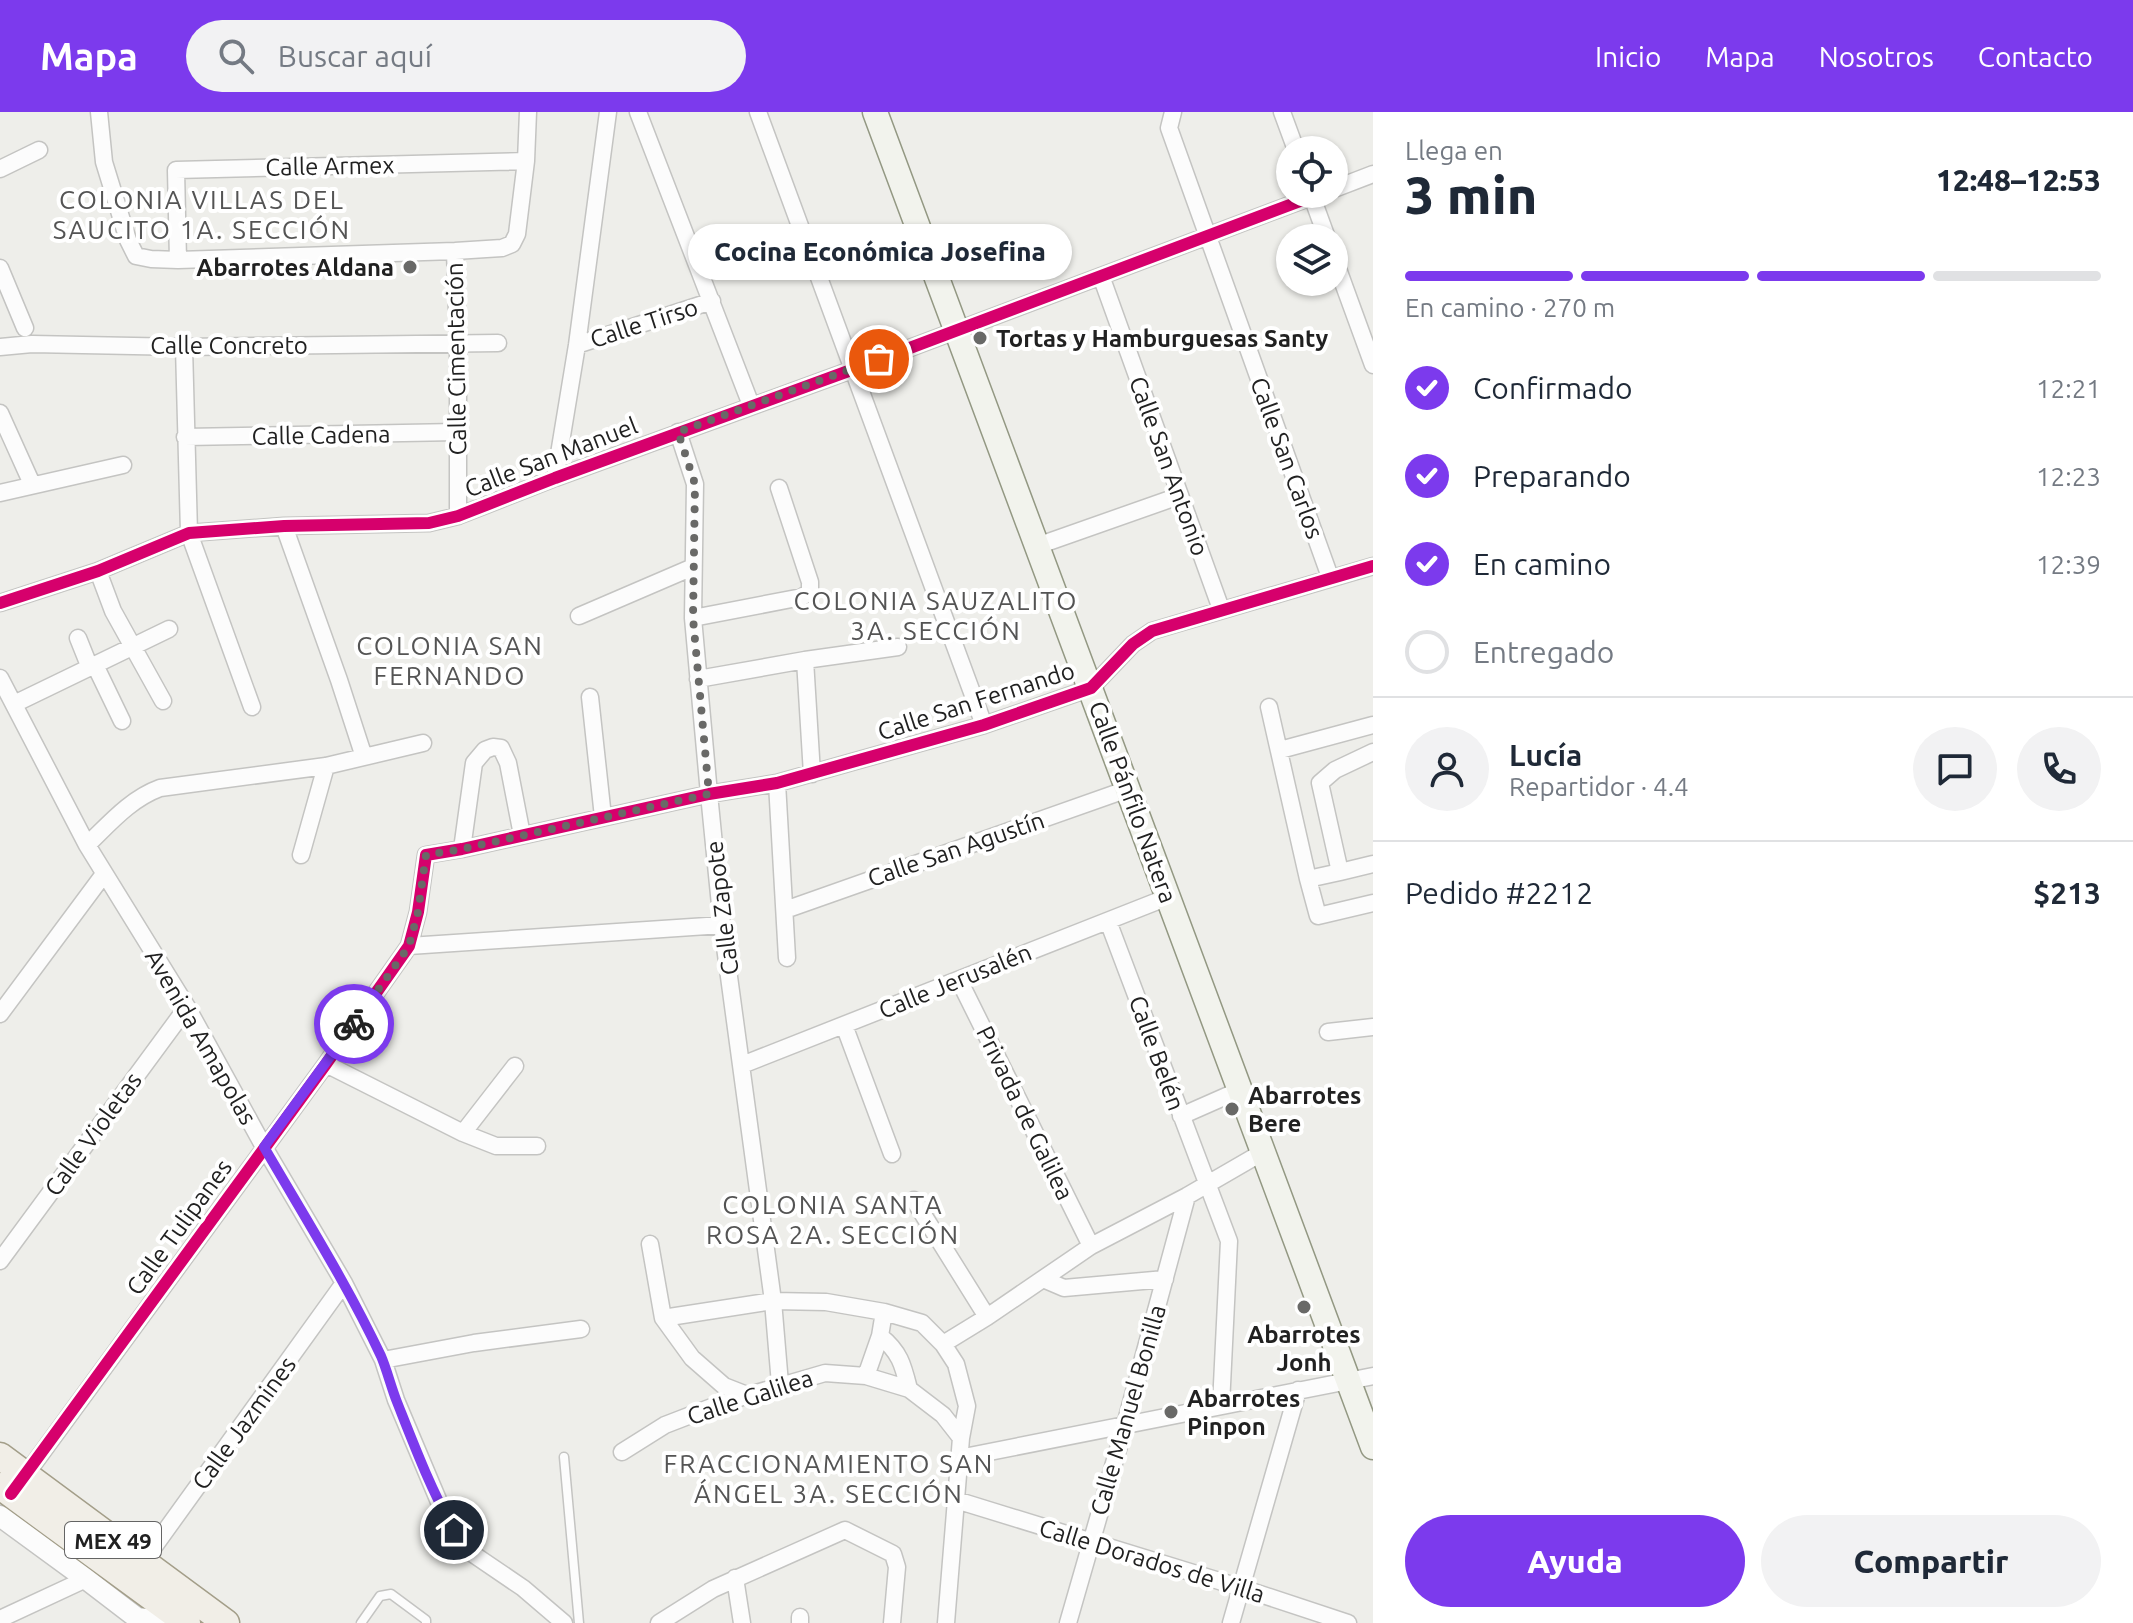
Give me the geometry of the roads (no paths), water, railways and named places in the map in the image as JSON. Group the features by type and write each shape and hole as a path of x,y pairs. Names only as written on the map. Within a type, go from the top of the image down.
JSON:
{"main road":[{"name":"Calle Pánfilo Natera","path":"875,112 1373,1447"},
{"name":"MEX 49","path":"0,1456 9,1493 186,1623"},
{"name":"MEX 49","path":"9,1493 143,1562 226,1623"}],"street":[{"path":"99,112 104,162 128,240 136,256 178,260 455,251 502,248 512,244 517,234 526,161 528,112"},
{"path":"555,478 577,345 608,112"},
{"path":"638,112 751,405"},
{"path":"758,112 984,725"},
{"name":"Calle San Carlos","path":"1173,112 1169,128 1330,577"},
{"path":"1282,112 1291,136"},
{"path":"0,169 39,150"},
{"name":"Calle Armex","path":"178,260 176,170 526,161"},
{"path":"1348,184 1373,174"},
{"name":"Calle San Manuel","path":"0,603 98,571 189,533 284,526 429,523 458,516 1280,208"},
{"name":"Calle Cimentación","path":"455,251 458,516"},
{"path":"0,268 25,328"},
{"name":"Calle San Antonio","path":"1101,276 1221,609"},
{"path":"1348,296 1373,365"},
{"name":"Calle Tirso","path":"577,345 712,301"},
{"name":"Calle Concreto","path":"0,347 32,344 184,347 498,343"},
{"path":"184,347 189,533 252,707"},
{"path":"0,413 32,484"},
{"name":"Calle Cadena","path":"185,437 457,432"},
{"name":"Calle Zapote","path":"678,432 695,484 693,618 698,679 722,925 773,1301 780,1384"},
{"path":"0,493 123,465"},
{"path":"693,618 802,597 810,592 810,582 779,488"},
{"path":"1037,546 1179,496"},
{"path":"284,526 364,757"},
{"name":"Calle San Fernando","path":"409,946 418,912 426,855 709,794 777,783 984,725 1091,688 1133,644 1152,631 1373,566"},
{"path":"579,616 693,567"},
{"path":"98,571 113,611 163,701"},
{"path":"14,704 169,629"},
{"path":"78,638 122,721"},
{"path":"698,679 898,647"},
{"path":"805,660 812,774"},
{"name":"Avenida Amapolas","path":"0,678 87,845 187,1007 344,1283 383,1360 396,1400 442,1509 454,1530 470,1552 523,1588 564,1623"},
{"path":"590,697 603,817"},
{"path":"1269,707 1318,916 1373,903"},
{"path":"1280,750 1373,725"},
{"path":"87,845 135,800 160,788 326,766 423,743"},
{"path":"462,849 474,763 485,750 493,747 501,748 508,763 522,835"},
{"path":"1340,872 1320,783 1335,770 1373,752"},
{"path":"301,855 326,766"},
{"path":"777,783 787,958"},
{"name":"Calle San Agustín","path":"785,910 1128,789"},
{"path":"1308,879 1373,864"},
{"path":"0,1014 104,874"},
{"name":"Calle Jerusalén","path":"742,1065 1168,897"},
{"name":"Calle Belén","path":"1108,921 1229,1241 1221,1405"},
{"path":"409,946 722,925"},
{"name":"Calle Tulipanes","path":"9,1493 326,1064 409,946"},
{"name":"Privada de Galilea","path":"959,980 1091,1246"},
{"name":"Calle Violetas","path":"0,1261 187,1007"},
{"path":"844,1025 892,1154"},
{"path":"1328,1032 1373,1027"},
{"path":"326,1064 463,1133 496,1146 537,1146"},
{"path":"463,1133 515,1066"},
{"path":"1181,1116 1240,1090"},
{"path":"943,1344 1091,1246 1263,1152"},
{"name":"Calle Manuel Bonilla","path":"1068,1623 1187,1196"},
{"path":"914,1200 987,1317"},
{"path":"650,1244 663,1318 692,1358 724,1386 747,1395"},
{"path":"1043,1279 1064,1288 1165,1279"},
{"name":"Calle Jazmines","path":"143,1562 344,1283"},
{"path":"663,1318 773,1301 826,1302 884,1312 922,1323 943,1344 956,1364 967,1406 959,1458 946,1623"},
{"path":"866,1376 880,1336 884,1312"},
{"path":"383,1360 474,1343 581,1329"},
{"path":"880,1336 894,1347 909,1389"},
{"name":"Calle Galilea","path":"622,1452 665,1425 780,1384 825,1373 866,1376 909,1389 943,1415 961,1438"},
{"path":"959,1458 1373,1376"},
{"path":"1231,1623 1298,1390"},
{"path":"9,1493 86,1579 137,1618 186,1623"},
{"name":"Calle Dorados de Villa","path":"956,1500 1348,1623"},
{"path":"659,1623 735,1578 845,1530 893,1554 897,1567 892,1623"},
{"path":"735,1578 742,1623"},
{"path":"0,1619 86,1579"}],"lane":[{"path":"564,1457 579,1623"},
{"path":"361,1623 380,1596 391,1594 426,1623"}],"place":[{"name":"Abarrotes Aldana","path":"410,267"},
{"name":"Tortas y Hamburguesas Santy","path":"980,338"},
{"name":"Cocina Económica Josefina","path":"879,359"},
{"name":"Abarrotes Bere","path":"1232,1109"},
{"name":"Abarrotes Jonh","path":"1304,1307"},
{"name":"Abarrotes Pinpon","path":"1171,1412"}],"district":[{"name":"COLONIA VILLAS DEL SAUCITO 1A. SECCIÓN","path":"202,214"},
{"name":"COLONIA SAUZALITO 3A. SECCIÓN","path":"936,615"},
{"name":"COLONIA SAN FERNANDO","path":"450,660"},
{"name":"COLONIA SANTA ROSA 2A. SECCIÓN","path":"833,1219"},
{"name":"FRACCIONAMIENTO SAN ÁNGEL 3A. SECCIÓN","path":"829,1478"}]}
